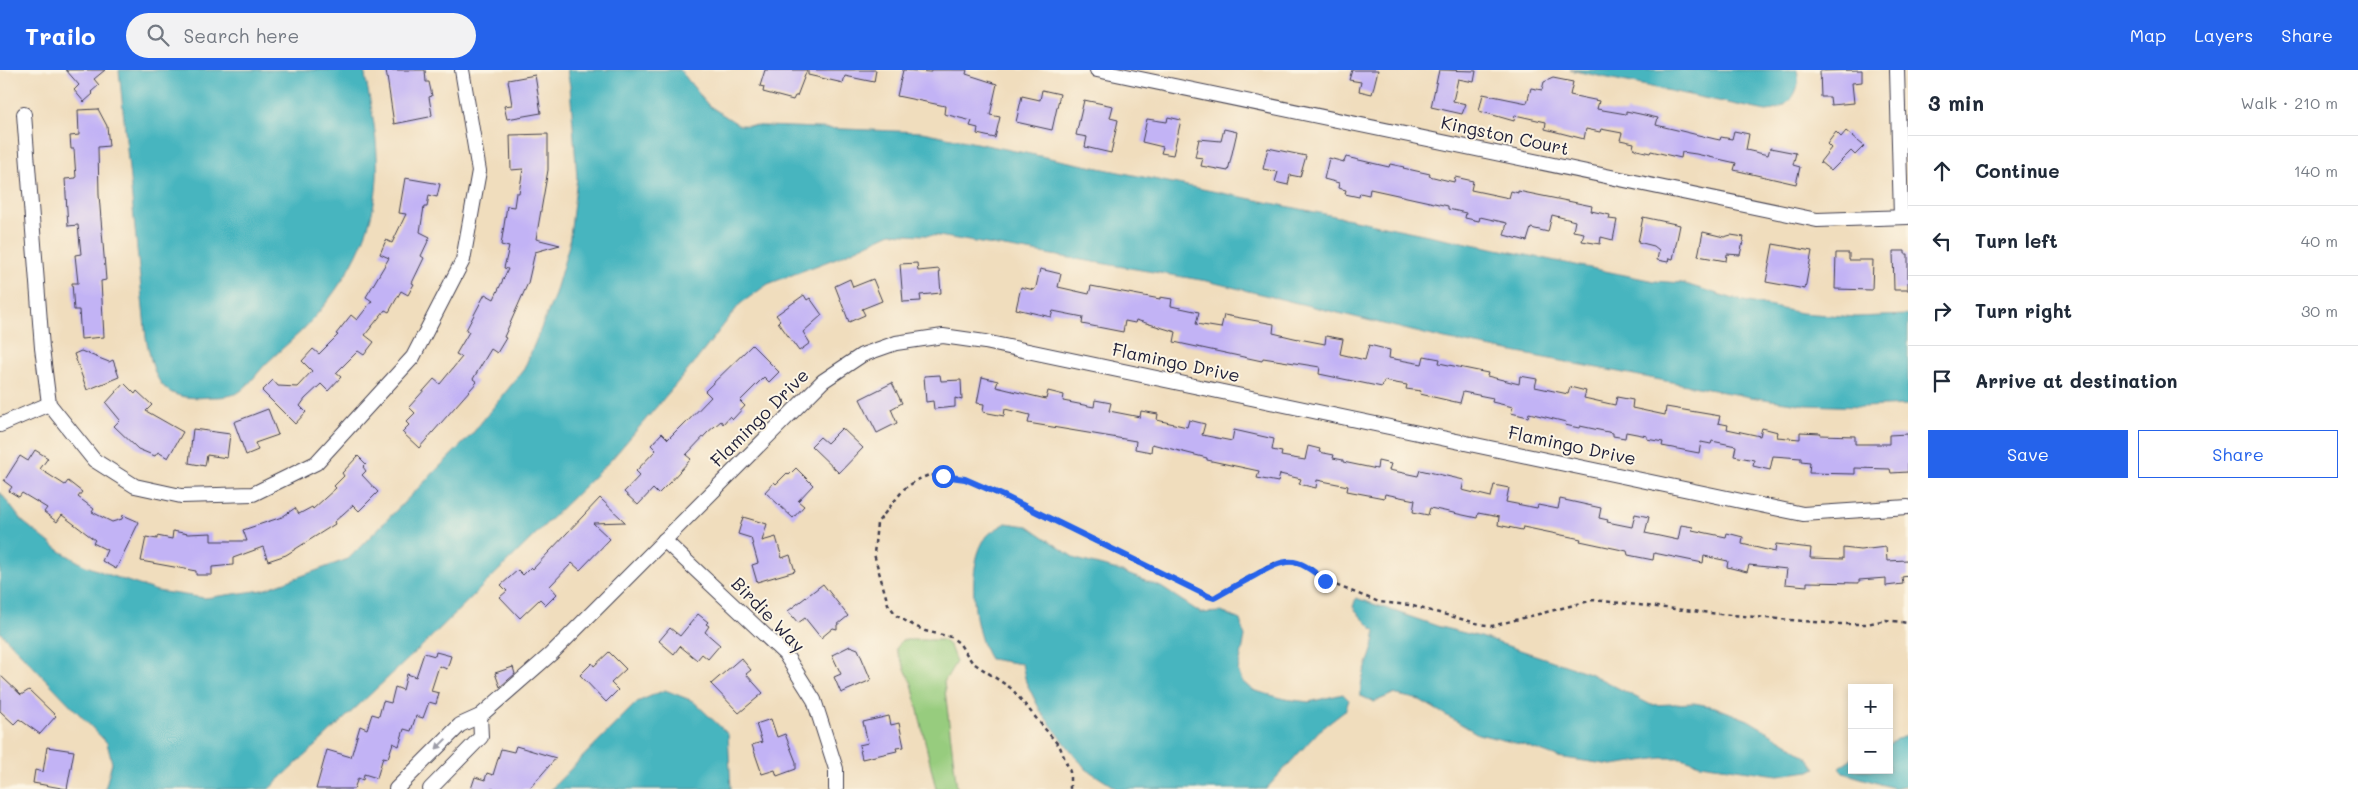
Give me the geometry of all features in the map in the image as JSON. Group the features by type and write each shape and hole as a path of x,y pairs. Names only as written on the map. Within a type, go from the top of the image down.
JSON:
{"street":[{"path":"24,114 42,348 49,404 94,460 136,486 181,496 253,494 316,463 413,357 463,260 479,171 462,70"},
{"name":"Kingston Court","path":"1097,70 1817,220 1905,217"},
{"path":"1897,70 1905,217"},
{"name":"Flamingo Drive","path":"396,789 460,726 480,716 551,654 823,382 862,355 896,343 943,336 985,342 1803,514 1908,507"},
{"path":"0,425 49,404"},
{"name":"Birdie Way","path":"664,540 785,654 814,700 836,769 836,789"},
{"path":"430,789 482,737 480,716"}],"path":[{"path":"1070,789 1070,772 1060,748 1012,689 972,662 959,643 951,637 925,631 909,623 897,616 888,604 874,554 877,523 904,489 917,480 930,475 965,479 1039,513 1162,575 1214,598 1275,563 1294,562 1310,568 1325,581 1379,602 1409,605 1492,626 1593,600 1720,614 1839,624 1867,624 1886,620 1908,623"}],"green space":[{"path":"902,640 943,640 950,646 956,662 944,682 957,789 936,789 912,684 896,649"}],"water":[{"path":"119,70 364,70 375,130 377,170 373,210 362,243 344,278 312,320 265,365 246,387 235,394 193,398 180,396 170,392 163,386 153,366 146,338"},
{"path":"567,70 680,70 708,105 739,125 922,132 1654,281 1682,283 1734,299 1801,313 1856,317 1908,315 1908,405 1862,407 1807,405 1750,397 1445,339 1207,281 939,236 891,233 839,257 768,284 740,304 695,362 611,460 422,646 269,789 105,789 112,763 107,743 0,632 0,492 22,521 60,551 84,565 157,591 205,598 263,590 348,559 472,434 524,369 554,297 569,245 577,177"},
{"path":"1570,70 1797,70 1798,86 1787,103 1774,110 1766,111"},
{"path":"1006,523 1028,526 1076,559 1114,569 1161,587 1201,613 1222,612 1240,620 1245,637 1238,671 1242,681 1252,690 1285,699 1309,702 1343,694 1349,700 1345,711 1319,731 1266,789 1117,789 1086,769 1041,712 1026,682 1022,664 990,659 984,647 979,632 974,598 976,563 980,548 987,536"},
{"path":"1356,598 1440,627 1481,637 1589,673 1651,705 1694,703 1715,707 1748,720 1789,744 1808,758 1816,768 1810,771 1778,775 1700,764 1681,758 1662,758 1612,765 1557,757 1524,745 1478,734 1420,700 1393,694 1374,702 1361,696 1361,688 1364,671 1373,648 1375,631 1353,607"},
{"path":"665,690 693,701 728,734 731,789 551,789 637,702"},
{"path":"1908,734 1908,785 1894,788 1844,773 1839,767 1848,761 1848,774 1893,774 1893,742"}],"building":[{"path":"66,70 105,70 94,79 99,85 84,102 74,90 79,85"},
{"path":"386,70 425,70 426,82 429,82 432,96 429,97 432,115 394,124"},
{"path":"765,70 807,70 797,96 793,100 763,92 764,87 760,86"},
{"path":"808,70 876,70 874,82 845,76 843,83 808,75"},
{"path":"903,70 931,72 932,70 967,70 966,74 997,84 990,115 1000,117 995,138 977,134 978,128 970,126 972,121 944,114 945,106 897,96"},
{"path":"1352,70 1378,70 1372,94 1359,91 1361,82 1349,80"},
{"path":"1439,70 1476,71 1474,82 1458,79 1453,101 1466,104 1462,114 1431,107"},
{"path":"1862,70 1862,82 1852,83 1854,103 1831,105 1830,97 1821,97 1820,71"},
{"path":"535,75 541,113 507,119 504,106 512,105 508,80"},
{"path":"1553,78 1573,82 1570,95 1599,101 1597,109 1626,114 1626,111 1658,118 1656,125 1720,140 1721,137 1732,139 1734,131 1749,134 1746,150 1768,155 1770,148 1796,153 1793,165 1800,167 1796,184 1734,170 1736,163 1696,154 1682,152 1681,158 1651,151 1650,153 1637,150 1633,148 1634,143 1620,140 1622,133 1601,129 1600,132 1586,129 1584,139 1545,129 1546,122 1515,115 1514,121 1479,111 1483,94 1527,103 1531,88 1542,90 1544,82"},
{"path":"1042,90 1060,94 1052,130 1016,122 1022,96 1040,100"},
{"path":"1084,100 1113,106 1110,118 1118,120 1111,153 1085,147 1087,137 1076,135"},
{"path":"98,109 107,126 109,146 98,147 99,195 106,280 101,281 104,337 81,339 79,310 74,310 72,283 78,283 75,255 81,254 78,225 68,226 65,179 76,178 74,149 71,149 70,136 79,135 78,110"},
{"path":"1168,117 1181,120 1173,155 1161,153 1163,147 1142,142 1147,119 1167,122"},
{"path":"1224,129 1237,132 1228,171 1201,166 1203,158 1195,157 1199,139 1221,141"},
{"path":"1846,131 1864,146 1855,155 1851,151 1831,171 1820,162 1831,148 1827,144 1836,132 1841,137"},
{"path":"548,134 548,170 536,239 560,245 535,252 528,283 504,337 506,338 497,353 491,349 473,379 477,382 419,448 402,432 409,425 406,422 415,413 409,407 434,379 440,384 462,357 456,354 469,332 466,330 485,294 494,299 508,269 504,268 509,247 501,245 507,206 514,207 516,193 519,193 523,169 511,170 510,135"},
{"path":"1268,148 1306,156 1300,177 1290,175 1288,185 1275,182 1278,172 1263,169"},
{"path":"1346,157 1389,167 1390,164 1404,167 1454,182 1455,177 1473,181 1471,190 1509,198 1511,191 1518,193 1518,191 1592,206 1591,211 1610,215 1609,219 1617,220 1613,240 1601,237 1600,244 1582,241 1584,233 1573,231 1575,221 1552,215 1548,232 1531,228 1527,241 1504,235 1507,223 1480,217 1479,221 1465,218 1466,213 1448,209 1448,206 1370,189 1369,195 1360,193 1359,197 1345,194 1346,190 1338,188 1339,183 1324,179 1329,158 1344,162"},
{"path":"405,178 440,184 437,197 429,195 427,207 424,207 420,232 430,237 421,256 424,258 412,283 414,284 408,295 401,291 389,312 385,310 365,335 374,342 364,355 358,351 336,373 341,377 328,391 321,384 305,399 300,406 306,412 295,424 262,391 273,380 278,386 297,387 312,371 302,361 313,349 319,354 338,335 336,334 351,315 357,320 372,301 366,297 389,258 380,254 386,240 392,243 406,214 399,213"},
{"path":"1643,217 1680,225 1673,259 1669,258 1668,262 1657,260 1659,250 1654,246 1638,242"},
{"path":"1703,232 1724,237 1731,235 1744,237 1740,255 1727,254 1726,261 1698,256"},
{"path":"1773,244 1812,251 1805,289 1766,282"},
{"path":"1893,251 1905,251 1905,254 1908,254 1908,290 1894,290"},
{"path":"1836,253 1849,253 1849,260 1873,260 1872,290 1835,289"},
{"path":"917,263 918,271 939,269 941,293 920,295 921,301 903,302 900,264"},
{"path":"1040,269 1061,274 1058,287 1089,294 1091,286 1160,299 1160,297 1172,299 1171,306 1199,312 1196,324 1221,328 1224,315 1274,324 1273,333 1294,338 1325,344 1326,336 1343,339 1340,354 1365,360 1369,345 1390,350 1389,358 1422,364 1424,356 1440,359 1439,363 1488,373 1487,376 1519,384 1520,376 1537,379 1535,387 1568,394 1570,387 1586,391 1584,398 1615,405 1617,397 1633,400 1632,408 1665,415 1666,407 1720,416 1718,423 1728,425 1727,429 1760,436 1762,428 1778,432 1777,437 1800,439 1800,432 1821,433 1820,435 1855,436 1855,444 1889,444 1889,435 1908,434 1908,472 1891,473 1890,469 1855,468 1855,474 1809,473 1810,462 1801,461 1801,458 1773,456 1770,470 1753,466 1754,460 1734,456 1736,446 1712,441 1711,444 1701,442 1699,453 1662,446 1663,442 1647,439 1647,436 1626,432 1625,438 1613,436 1613,433 1565,425 1566,422 1529,413 1528,417 1511,413 1513,407 1492,402 1493,398 1463,392 1460,403 1420,394 1421,391 1406,389 1407,385 1384,381 1382,387 1319,374 1320,367 1263,358 1262,361 1174,342 1176,332 1136,320 1135,323 1125,321 1123,332 1082,324 1083,317 1053,311 1051,317 1016,309 1021,287 1034,290"},
{"path":"850,279 853,287 873,279 882,301 862,309 865,315 849,322 835,286"},
{"path":"804,295 807,300 810,298 822,315 803,332 810,343 799,351 778,322 780,320 776,315"},
{"path":"752,345 779,372 769,382 764,377 740,401 745,406 733,419 730,416 723,424 721,421 708,432 686,455 691,459 669,483 658,494 653,489 638,505 624,492 640,475 636,471 656,450 651,445 662,433 668,439 684,425 711,397 705,391"},
{"path":"81,351 109,362 113,360 119,377 87,390 74,354"},
{"path":"940,375 941,381 961,380 962,400 955,398 955,407 934,409 933,401 926,402 924,376"},
{"path":"982,377 998,381 996,387 1046,399 1048,391 1064,395 1063,401 1094,407 1095,400 1111,403 1109,411 1140,417 1141,411 1158,414 1157,420 1187,427 1189,420 1205,424 1202,435 1232,441 1234,430 1274,439 1272,450 1282,452 1281,456 1305,460 1308,446 1320,449 1319,452 1334,455 1333,458 1343,460 1343,462 1377,469 1378,461 1391,464 1389,470 1418,476 1420,470 1464,480 1462,490 1491,497 1494,485 1509,488 1506,502 1537,508 1538,505 1558,509 1560,499 1601,508 1599,518 1608,520 1607,522 1632,527 1635,514 1649,517 1645,533 1678,540 1681,525 1693,527 1692,530 1726,537 1727,533 1743,537 1742,544 1775,552 1776,544 1811,548 1810,558 1843,559 1843,548 1860,550 1886,547 1887,561 1908,560 1908,576 1902,577 1903,584 1886,586 1886,578 1859,580 1859,583 1807,582 1807,586 1785,584 1787,569 1749,565 1747,572 1727,567 1728,561 1704,556 1703,563 1654,553 1653,560 1628,555 1627,551 1580,541 1581,539 1523,527 1522,530 1498,525 1499,517 1478,513 1477,518 1430,508 1428,515 1413,512 1415,500 1385,494 1384,498 1347,491 1348,486 1317,480 1316,488 1299,484 1301,479 1280,474 1278,482 1257,478 1259,471 1207,460 1207,458 1152,444 1151,452 1135,449 1136,441 1028,423 1030,415 1005,409 1004,416 983,412 984,404 977,403"},
{"path":"124,383 135,394 137,391 152,405 146,411 183,432 168,458 158,452 155,456 138,449 114,426 120,420 106,403"},
{"path":"892,383 902,403 891,409 897,423 877,433 860,399"},
{"path":"268,409 278,435 255,443 258,450 246,455 234,422"},
{"path":"842,428 863,448 839,473 811,446 820,437 827,443"},
{"path":"193,429 230,434 227,458 207,455 205,466 189,463"},
{"path":"35,450 48,458 40,469 65,485 68,481 82,492 78,497 94,509 92,512 112,522 122,519 123,515 139,522 116,569 102,561 107,550 93,543 95,540 62,515 57,522 44,512 47,508 22,493 19,497 9,491 12,487 4,481 20,456 28,461"},
{"path":"358,456 366,464 363,467 366,471 362,475 378,492 359,511 353,505 334,522 335,524 286,555 268,561 263,547 233,558 233,565 212,567 212,575 196,575 196,571 141,561 146,537 157,539 157,536 172,539 173,531 188,534 211,533 211,541 247,541 243,530 282,517 295,508 299,514 312,507 313,509 336,488 334,486 344,476 342,473"},
{"path":"796,468 813,485 798,501 804,506 793,518 765,492 774,482 776,484 787,473 789,475"},
{"path":"600,498 625,522 593,523 610,539 580,570 572,563 550,586 557,594 546,605 540,599 520,618 500,597 507,591 501,585 518,570 523,575 531,567 533,569"},
{"path":"743,517 767,524 762,541 776,537 782,558 790,555 795,571 757,582 752,565 758,563 751,538 738,534"},
{"path":"823,584 848,616 837,625 837,629 833,628 821,638 805,618 798,623 788,611"},
{"path":"698,614 708,622 706,624 709,626 705,632 720,645 708,659 702,654 697,660 680,646 674,654 659,641 670,628 680,636"},
{"path":"850,646 858,649 871,680 841,693 834,677 841,674 832,655"},
{"path":"436,652 451,656 447,669 439,666 431,691 439,693 436,704 429,702 423,718 416,716 411,731 404,729 399,746 393,743 388,758 383,757 377,778 364,774 363,780 358,778 354,789 316,789 327,750 351,757 360,726 367,729 372,714 379,716 383,701 391,703 395,687 403,690 407,674 416,677 424,653 435,656"},
{"path":"609,652 626,669 611,683 618,690 606,702 580,675 592,663 594,666"},
{"path":"741,658 751,670 746,674 763,693 739,713 711,684"},
{"path":"513,667 515,674 500,687 495,673"},
{"path":"0,675 21,695 29,690 56,716 40,734 19,719 14,724 0,711"},
{"path":"889,716 891,725 899,723 904,747 896,748 897,751 862,759 859,745 868,743 863,722"},
{"path":"771,719 777,737 785,734 796,762 796,769 777,776 775,770 762,774 752,745 762,742 756,724"},
{"path":"516,746 556,758 529,789 471,789 475,777 485,780 487,773 493,775 501,749 514,752"},
{"path":"47,747 74,751 67,789 33,783 35,770 43,772"}],"route":[{"path":"943,476 965,479 1004,496 1162,575 1214,598 1275,563 1294,562 1310,568 1325,581"}]}
